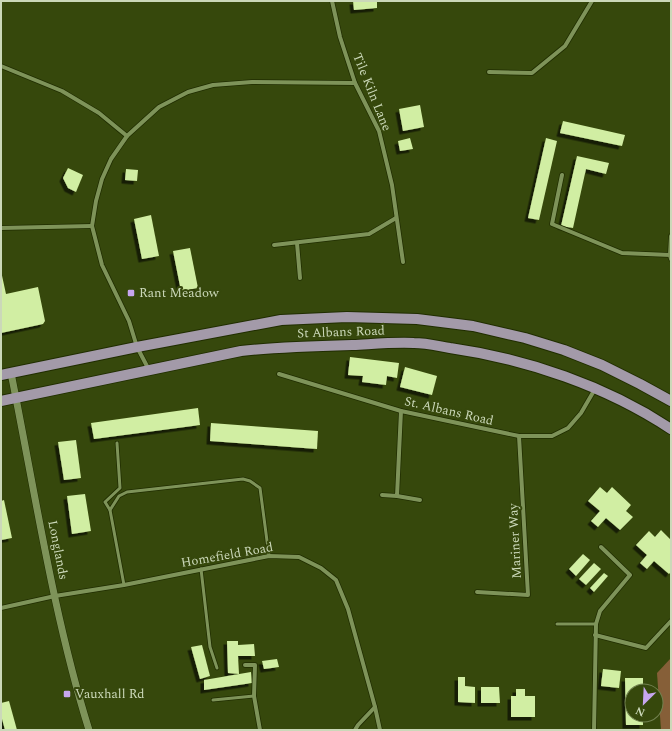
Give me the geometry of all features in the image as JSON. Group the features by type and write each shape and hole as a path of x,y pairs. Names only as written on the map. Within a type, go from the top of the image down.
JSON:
{"main road":[{"name":"St Albans Road","path":"6,374 137,347 281,320 348,318 417,319 473,326 525,338 564,350 602,365 671,401"},
{"name":"St Albans Road","path":"1,401 241,351 276,347 415,343 468,351 514,361 556,374 595,388 630,405 671,429"}],"street":[{"name":"Tile Kiln Lane","path":"332,1 340,37 355,83 379,131 392,186 403,262"},
{"path":"489,72 532,72 565,46 592,1"},
{"path":"1,66 62,92 99,113 127,136"},
{"path":"149,370 137,347 129,321 102,265 92,226 102,178 111,159 127,136 159,107 188,92 213,85 252,82 355,83"},
{"path":"562,175 552,224 622,253 670,257 671,236"},
{"path":"274,246 369,234 396,218"},
{"path":"1,228 92,226"},
{"path":"297,243 300,278"},
{"name":"Longlands","path":"6,374 16,398 55,596 78,694 89,730"},
{"name":"St. Albans Road","path":"279,374 401,411 519,436 552,436 568,428 581,413 595,388"},
{"path":"397,496 401,411"},
{"name":"Mariner Way","path":"478,592 528,595 519,436"},
{"path":"382,495 420,500"},
{"path":"594,730 596,624 600,611 630,574 601,547"},
{"name":"Homefield Road","path":"1,608 55,596 124,585 269,556 300,557 320,568 336,580 348,609 380,730"},
{"path":"595,635 646,648 671,621"},
{"path":"245,665 254,665 254,696 260,730"},
{"path":"355,730 375,707"}],"lane":[{"path":"117,443 120,488 105,502 110,510 124,585"},
{"path":"110,510 118,496 127,492 243,479 250,481 260,488 269,556"},
{"path":"201,569 210,647 217,668"},
{"path":"557,624 596,624"},
{"path":"213,700 254,696"}],"shaded area":[{"path":"671,658 671,730 661,730 661,723 664,723 664,683 658,683 657,673"}],"building":[{"path":"353,1 377,1 377,8 354,10"},
{"path":"420,105 424,127 403,131 399,109"},
{"path":"563,121 625,135 622,146 560,133"},
{"path":"410,138 413,149 400,151 398,141"},
{"path":"546,138 557,141 539,220 528,218"},
{"path":"577,156 609,163 606,174 586,169 573,228 561,226"},
{"path":"68,168 83,175 76,192 68,188 63,178"},
{"path":"126,169 138,170 137,181 125,180"},
{"path":"151,215 159,256 142,259 134,219"},
{"path":"190,248 198,288 181,291 173,251"},
{"path":"1,271 6,294 38,287 45,321 43,324 1,333"},
{"path":"350,357 399,363 397,378 387,376 386,385 362,382 363,376 348,375"},
{"path":"405,367 437,376 432,395 400,387"},
{"path":"198,408 200,425 94,439 91,423"},
{"path":"211,423 318,431 317,449 210,441"},
{"path":"76,440 81,478 64,480 58,442"},
{"path":"600,487 607,493 612,487 631,505 626,511 633,517 620,530 606,518 598,527 591,521 600,511 588,501"},
{"path":"85,494 91,531 72,534 67,496"},
{"path":"4,500 12,538 1,540 1,501"},
{"path":"661,530 671,540 671,572 669,574 654,561 647,569 640,563 647,555 636,545 649,531 655,537"},
{"path":"583,554 590,560 576,576 569,569"},
{"path":"594,563 601,569 586,585 579,579"},
{"path":"604,573 608,576 594,592 590,588"},
{"path":"227,641 238,641 238,645 254,644 255,656 238,656 239,674 228,673"},
{"path":"202,645 210,676 200,679 191,647"},
{"path":"277,659 279,667 264,669 262,661"},
{"path":"603,669 621,671 619,688 601,686"},
{"path":"251,672 252,683 204,690 204,680"},
{"path":"458,677 465,677 465,686 475,687 475,703 458,702"},
{"path":"625,678 643,678 643,683 625,683"},
{"path":"481,687 499,687 500,703 481,703"},
{"path":"516,689 525,689 525,696 535,696 535,717 511,717 511,696 516,696"},
{"path":"9,701 17,730 5,730 1,715 1,703"},
{"path":"626,723 643,723 643,725 626,725"}],"place":[{"name":"Rant Meadow","path":"131,293"},
{"name":"Vauxhall Rd","path":"67,694"}]}
